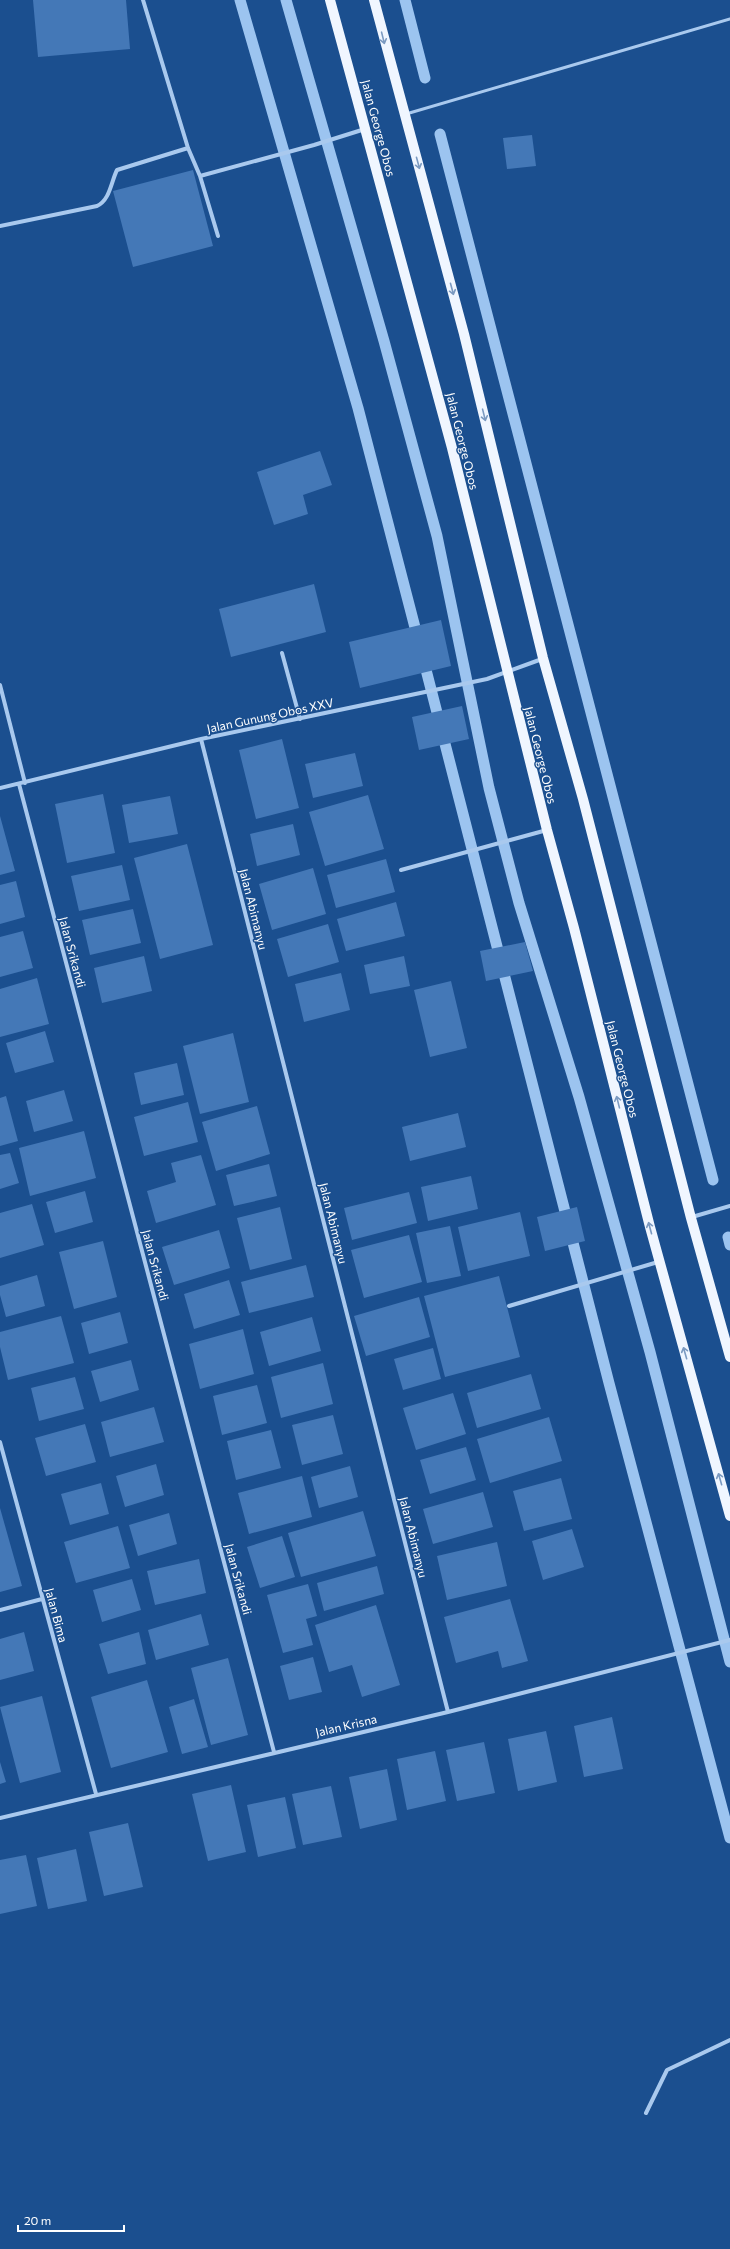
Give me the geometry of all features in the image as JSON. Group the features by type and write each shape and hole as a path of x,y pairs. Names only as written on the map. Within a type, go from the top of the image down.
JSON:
{"main road":[{"name":"Jalan George Obos","path":"330,0 452,448 547,830 574,928 659,1262 730,1516"},
{"path":"374,0 390,68 405,114 464,334 543,658 583,799 691,1218 730,1357"}],"street":[{"path":"143,0 188,148 200,176 218,236"},
{"path":"200,176 314,145 366,129"},
{"path":"0,226 97,206 103,203 106,198 117,170 188,148"},
{"path":"282,653 300,719"},
{"name":"Jalan Gunung Obos XXV","path":"0,788 201,739 487,679 543,658"},
{"path":"0,685 25,783"},
{"name":"Jalan Abimanyu","path":"201,739 448,1712"},
{"name":"Jalan Srikandi","path":"18,784 274,1752"},
{"path":"401,870 547,830"},
{"path":"691,1218 730,1206"},
{"path":"509,1306 620,1272 659,1262"},
{"name":"Jalan Bima","path":"0,1442 96,1794"},
{"path":"0,1610 42,1599"},
{"name":"Jalan Krisna","path":"0,1818 96,1794 448,1712 696,1650 730,1640"},
{"path":"646,2113 667,2070 730,2040"}],"lane":[{"path":"405,114 730,19"}],"building":[{"path":"33,0 126,0 130,49 38,57"},
{"path":"532,135 536,166 507,169 503,138"},
{"path":"193,170 213,246 133,267 113,191"},
{"path":"320,451 332,485 303,495 308,514 274,525 257,472"},
{"path":"314,584 326,632 231,657 219,609"},
{"path":"441,620 451,666 360,688 349,642"},
{"path":"462,706 469,739 419,750 412,717"},
{"path":"282,739 299,808 256,819 239,750"},
{"path":"355,753 363,786 313,798 305,764"},
{"path":"103,794 115,853 67,863 55,804"},
{"path":"368,795 384,849 325,866 309,812"},
{"path":"170,796 178,834 129,843 122,805"},
{"path":"0,816 15,871 0,875"},
{"path":"293,824 300,855 257,866 250,834"},
{"path":"187,844 213,945 160,959 134,858"},
{"path":"386,859 395,892 336,908 327,875"},
{"path":"122,865 130,900 79,911 71,876"},
{"path":"313,868 326,914 272,930 259,884"},
{"path":"16,881 25,917 0,924 0,885"},
{"path":"396,902 405,936 346,951 337,919"},
{"path":"133,909 141,943 90,955 82,920"},
{"path":"328,924 339,962 288,977 277,939"},
{"path":"23,931 33,968 0,977 0,937"},
{"path":"525,942 533,971 486,981 480,951"},
{"path":"144,956 152,991 102,1003 94,968"},
{"path":"404,956 410,986 370,994 364,965"},
{"path":"341,973 350,1010 304,1022 295,984"},
{"path":"37,978 49,1024 0,1037 0,989"},
{"path":"451,981 467,1048 430,1057 414,990"},
{"path":"45,1031 54,1062 15,1073 6,1043"},
{"path":"233,1033 249,1102 200,1114 183,1046"},
{"path":"177,1063 184,1095 141,1105 134,1073"},
{"path":"64,1090 73,1121 34,1132 26,1101"},
{"path":"6,1096 18,1141 0,1146 0,1098"},
{"path":"188,1102 198,1142 144,1156 134,1117"},
{"path":"257,1106 270,1154 216,1171 202,1122"},
{"path":"458,1113 466,1147 410,1161 402,1127"},
{"path":"84,1131 96,1178 30,1196 19,1148"},
{"path":"10,1153 19,1183 0,1189 0,1155"},
{"path":"201,1155 216,1205 156,1223 147,1191 176,1182 171,1163"},
{"path":"269,1164 277,1196 234,1206 226,1175"},
{"path":"471,1176 478,1209 428,1221 421,1187"},
{"path":"85,1191 93,1222 55,1233 46,1202"},
{"path":"409,1192 417,1223 352,1240 344,1208"},
{"path":"32,1204 44,1245 0,1258 0,1213"},
{"path":"280,1207 292,1259 250,1270 237,1218"},
{"path":"577,1207 585,1241 545,1251 537,1217"},
{"path":"520,1212 530,1256 468,1271 458,1227"},
{"path":"450,1226 461,1276 427,1283 416,1233"},
{"path":"219,1230 230,1268 174,1285 162,1247"},
{"path":"409,1235 422,1282 364,1298 351,1250"},
{"path":"103,1241 117,1297 74,1309 59,1252"},
{"path":"306,1265 314,1297 249,1313 241,1282"},
{"path":"37,1275 45,1306 6,1317 0,1295 0,1286"},
{"path":"499,1276 520,1357 445,1377 424,1296"},
{"path":"229,1280 240,1315 194,1329 184,1294"},
{"path":"419,1297 430,1337 366,1356 354,1316"},
{"path":"120,1312 128,1343 89,1354 81,1323"},
{"path":"61,1316 74,1363 8,1380 0,1347 0,1332"},
{"path":"312,1317 321,1351 269,1366 260,1332"},
{"path":"243,1329 254,1374 200,1389 189,1344"},
{"path":"433,1348 441,1379 403,1390 394,1359"},
{"path":"131,1360 139,1390 100,1402 91,1371"},
{"path":"323,1363 333,1404 281,1418 271,1377"},
{"path":"531,1374 541,1409 477,1428 467,1393"},
{"path":"75,1377 84,1409 39,1421 31,1388"},
{"path":"257,1385 267,1423 222,1435 213,1396"},
{"path":"453,1393 466,1434 416,1450 403,1408"},
{"path":"154,1407 164,1442 110,1457 101,1422"},
{"path":"333,1415 343,1454 302,1465 292,1425"},
{"path":"549,1417 562,1461 490,1483 477,1439"},
{"path":"85,1424 96,1462 46,1476 35,1438"},
{"path":"271,1430 281,1468 236,1480 227,1441"},
{"path":"466,1447 476,1480 430,1494 420,1460"},
{"path":"156,1464 164,1495 125,1507 116,1476"},
{"path":"350,1466 358,1497 319,1508 311,1477"},
{"path":"302,1476 312,1517 249,1534 238,1493"},
{"path":"561,1478 572,1519 524,1531 513,1491"},
{"path":"101,1483 109,1514 70,1525 61,1494"},
{"path":"483,1492 493,1527 433,1544 423,1509"},
{"path":"0,1508 22,1586 0,1592"},
{"path":"363,1511 376,1556 301,1577 288,1533"},
{"path":"169,1513 177,1544 138,1556 129,1525"},
{"path":"118,1526 130,1568 76,1583 64,1542"},
{"path":"572,1529 584,1567 543,1580 532,1541"},
{"path":"282,1536 295,1577 260,1588 247,1547"},
{"path":"497,1542 507,1586 447,1600 437,1556"},
{"path":"199,1559 206,1593 155,1605 147,1571"},
{"path":"377,1566 384,1594 324,1611 317,1583"},
{"path":"132,1579 141,1610 102,1622 93,1590"},
{"path":"308,1584 317,1616 306,1619 313,1645 283,1653 267,1595"},
{"path":"510,1599 528,1661 502,1668 498,1651 456,1663 444,1617"},
{"path":"376,1605 400,1685 362,1697 352,1665 329,1672 315,1625"},
{"path":"201,1614 209,1645 156,1660 148,1630"},
{"path":"24,1632 34,1671 0,1680 0,1639"},
{"path":"139,1632 146,1664 108,1674 99,1644"},
{"path":"313,1657 322,1692 289,1700 280,1666"},
{"path":"228,1658 248,1735 211,1745 191,1668"},
{"path":"147,1680 168,1752 111,1768 91,1697"},
{"path":"42,1696 61,1772 20,1783 0,1707"},
{"path":"194,1699 208,1747 182,1754 169,1707"},
{"path":"612,1717 623,1769 584,1777 574,1726"},
{"path":"546,1731 557,1782 518,1791 508,1739"},
{"path":"484,1742 495,1793 457,1801 446,1750"},
{"path":"435,1751 446,1801 407,1810 397,1759"},
{"path":"0,1762 6,1782 0,1784"},
{"path":"387,1769 397,1820 360,1829 349,1777"},
{"path":"231,1785 246,1852 208,1861 192,1794"},
{"path":"331,1786 342,1837 303,1845 292,1794"},
{"path":"285,1797 296,1848 258,1857 247,1805"},
{"path":"128,1823 143,1887 104,1896 89,1832"},
{"path":"76,1849 87,1901 48,1909 37,1858"},
{"path":"26,1855 37,1906 0,1914 0,1860"}],"waterway":[{"path":"240,0 358,408 418,639"},
{"path":"286,0 384,341 437,536 489,788 519,903 579,1097 650,1352 730,1662"},
{"path":"405,0 425,78"},
{"path":"440,134 713,1180"},
{"path":"423,658 609,1383 730,1838"},
{"path":"728,1237 730,1245"}]}
